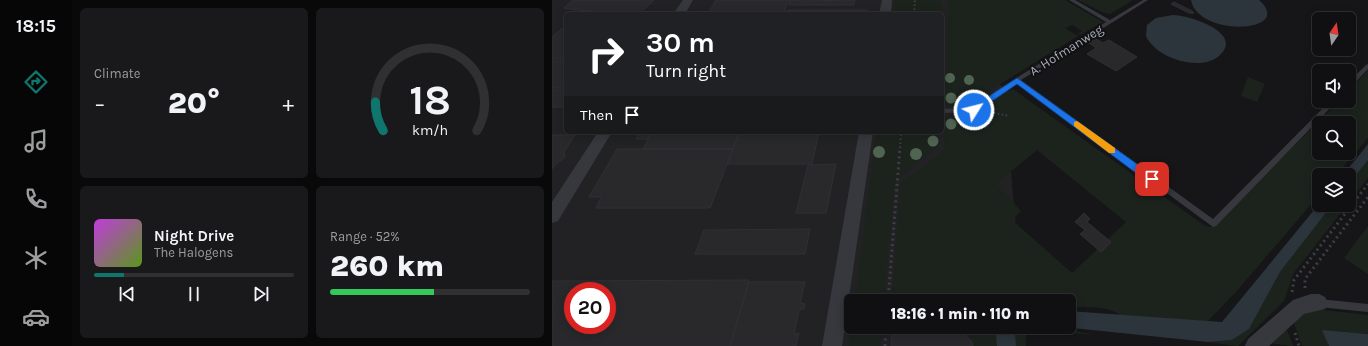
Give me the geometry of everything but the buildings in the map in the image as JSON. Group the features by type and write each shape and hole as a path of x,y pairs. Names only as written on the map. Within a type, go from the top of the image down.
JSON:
{"street":[{"path":"680,12 688,0"},
{"path":"885,12 887,0"},
{"path":"552,216 604,134"},
{"path":"832,346 866,134"},
{"path":"1255,346 1299,306 1315,303"}],"lane":[{"path":"1071,0 1110,22"},
{"name":"A. Hofmanweg","path":"944,111 974,110 1017,80 1146,0"},
{"path":"1356,79 1368,66"},
{"path":"1017,80 1213,224 1327,108"},
{"path":"1315,303 1368,308"}],"path":[{"path":"914,12 915,0"},
{"path":"889,294 901,134"},
{"path":"1288,316 1294,280 1368,184"},
{"path":"1315,303 1304,286 1305,279 1368,196"},
{"path":"885,346 886,334"}],"shaded area":[{"path":"552,0 991,0 998,83 1010,92 1005,100 1021,294 844,294 844,334 1008,334 1011,346 552,346"},
{"path":"894,0 941,0 941,12 892,12"},
{"path":"949,0 1065,0 1103,22 1080,35 1078,34 1082,31 1073,25 1065,28 1078,36 968,104 946,106"},
{"path":"1078,0 1133,0 1110,14 1102,12"},
{"path":"1191,0 1259,0 1267,11 1265,19 1256,25 1242,27 1225,25 1210,21 1197,12"},
{"path":"1173,15 1190,18 1211,26 1220,32 1225,39 1225,47 1220,55 1212,60 1202,63 1191,63 1159,51 1151,44 1146,36 1147,25 1156,18"},
{"path":"1368,70 1368,138 1356,152 1356,116 1324,116 1332,108 1356,108 1356,83"},
{"path":"1248,77 1265,84 1257,102 1241,96"},
{"path":"1013,89 1205,226 1211,227 1217,223 1312,128 1312,160 1349,160 1342,168 1312,168 1312,203 1235,293 1207,322 1127,321 1115,312 1108,309 1076,307 1076,294 892,294 900,184 944,150 944,117 981,115 992,108 987,104 996,97","holes":["1037,150 1126,222 1072,273 1012,220 1021,211 996,184"]},
{"path":"876,134 939,134 938,147 895,181 885,294 856,294"},
{"path":"1368,144 1368,160 1356,175 1356,168 1349,168"},
{"path":"1368,160 1368,178 1356,193 1356,175"},
{"path":"1312,212 1327,212 1280,272 1249,329 1232,340 1208,342 1076,328 1076,312 1222,322"},
{"path":"1327,212 1342,212 1293,274 1284,301 1238,346 1208,342 1232,340 1249,329 1280,272"},
{"path":"1368,226 1368,274 1344,258"},
{"path":"1314,309 1368,315 1368,334 1323,330 1329,346 1302,346 1294,323 1296,317"},
{"path":"1286,327 1293,346 1269,343"},
{"path":"1322,330 1368,334 1368,346 1329,346"},
{"path":"1076,332 1097,335 1076,334"},
{"path":"851,334 881,334 880,346 849,346"},
{"path":"970,334 996,334 997,346 973,346"},
{"path":"996,334 1015,334 1016,346 997,346"},
{"path":"1015,334 1029,334 1026,335 1026,346 1016,346"}],"slow traffic":[{"path":"1077,124 1112,150"}],"route":[{"path":"974,110 1017,80 1152,179"}]}
